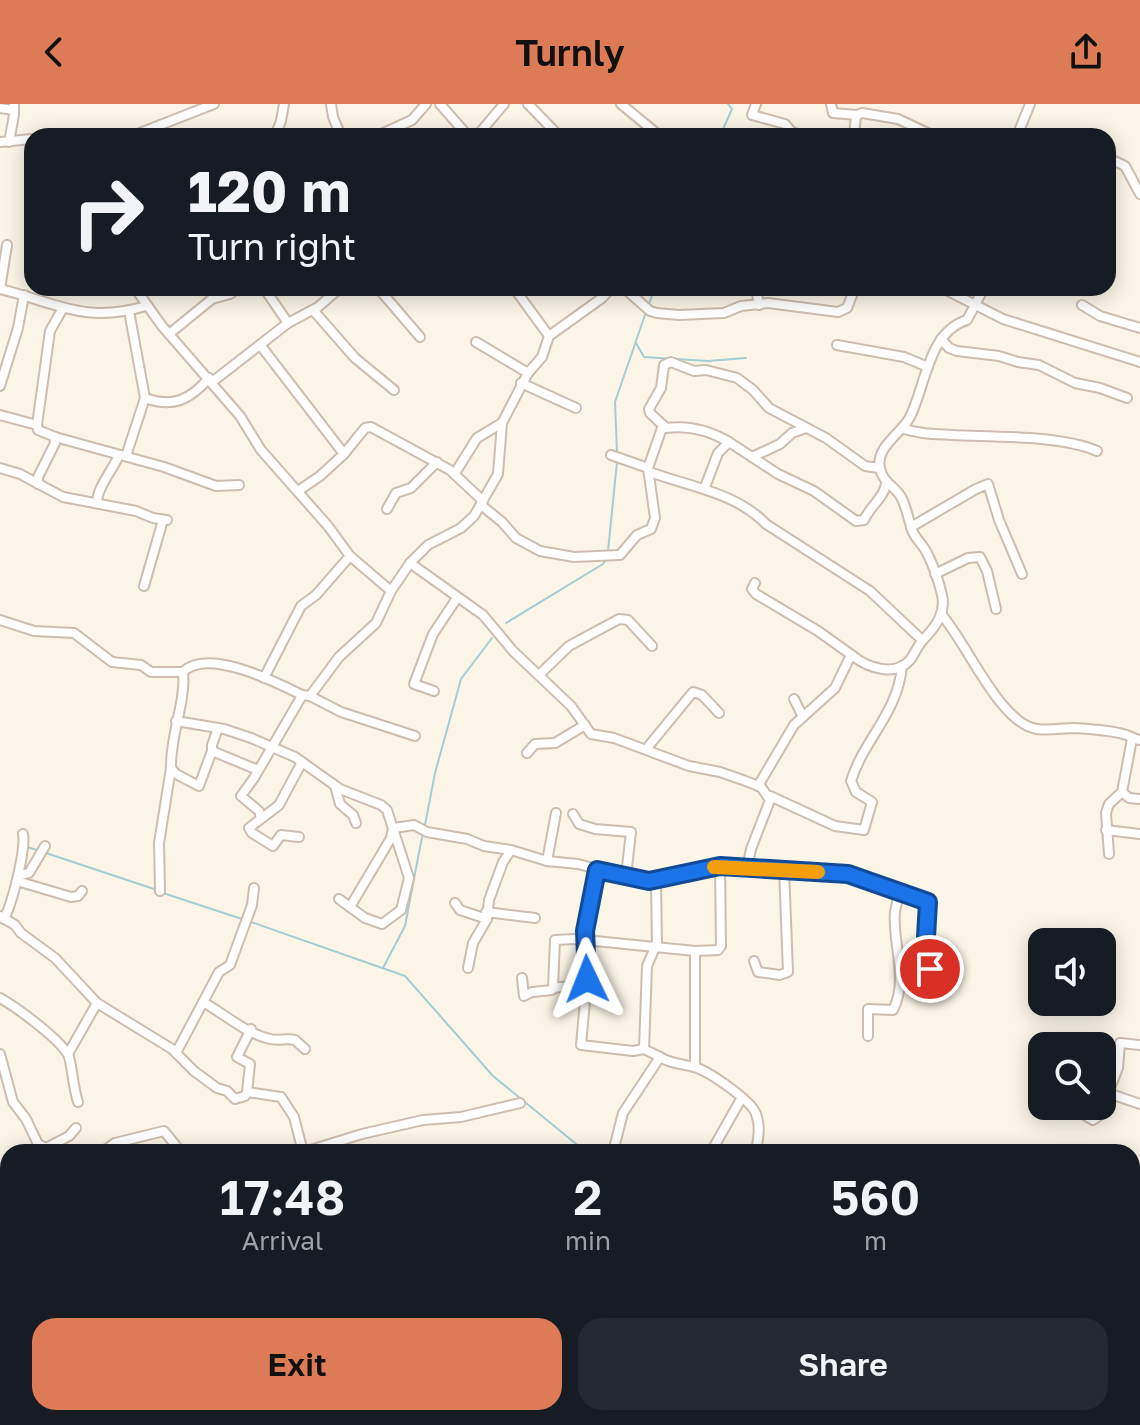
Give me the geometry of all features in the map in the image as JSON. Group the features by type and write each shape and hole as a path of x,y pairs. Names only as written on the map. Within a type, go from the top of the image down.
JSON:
{"street":[{"path":"152,128 212,104"},
{"path":"278,128 284,104"},
{"path":"331,104 338,128"},
{"path":"394,128 412,120 426,104"},
{"path":"440,104 461,128"},
{"path":"484,128 504,104"},
{"path":"528,104 551,128"},
{"path":"621,104 650,128"},
{"path":"756,104 752,115 781,122 790,128"},
{"path":"831,104 833,113 856,115 859,112 898,119 917,128"},
{"path":"1020,128 1030,104"},
{"path":"0,108 14,107 4,142 24,140"},
{"path":"855,128 856,115"},
{"path":"1116,162 1125,166 1140,194"},
{"path":"0,386 18,328 24,295 0,289 7,245"},
{"path":"27,296 82,313 129,311 146,306"},
{"path":"140,296 247,425 261,450 350,556 391,591"},
{"path":"169,334 212,299 223,296"},
{"path":"269,296 288,323"},
{"path":"145,398 169,404 182,401 330,296"},
{"path":"385,296 420,337"},
{"path":"520,296 549,336"},
{"path":"261,818 259,811 241,796 272,747 306,696 339,657 376,623 391,591 410,563 428,545 461,528 482,503 498,474 502,423 521,383 542,357 549,336 604,296"},
{"path":"636,296 650,311 679,315 724,313 741,306 759,305 805,306 838,312 847,308 852,296"},
{"path":"757,296 759,305"},
{"path":"959,296 1003,319 1140,362"},
{"path":"879,468 865,466 826,438 769,408 737,378 706,370 694,371 671,362 663,369 661,388 649,409 666,428 685,426 717,435 814,491 856,521 864,520 868,510 886,492 886,483 879,468 881,455 917,402 941,339 958,323 967,320 981,296"},
{"path":"1082,305 1100,316 1140,328"},
{"path":"63,308 50,331 38,430 216,486 239,485"},
{"path":"313,310 355,358 394,390"},
{"path":"97,503 98,492 122,455 145,398 129,311"},
{"path":"941,339 957,351 1039,365 1075,383 1127,398"},
{"path":"476,342 528,373"},
{"path":"837,345 904,357 928,367"},
{"path":"261,346 344,454"},
{"path":"521,383 576,408"},
{"path":"0,415 37,425"},
{"path":"455,473 477,438 502,423"},
{"path":"298,491 320,476 344,454 365,428 371,427 455,473 516,538 540,551 574,557 620,555 637,535 651,529 655,518 649,470 663,425"},
{"path":"752,457 806,428"},
{"path":"902,428 931,434 1086,446 1097,451"},
{"path":"38,484 55,437"},
{"path":"705,487 718,453 729,442"},
{"path":"611,455 705,487 753,512 766,524 870,591 922,640"},
{"path":"387,509 396,493 411,488 437,462"},
{"path":"0,468 63,497 165,520 144,586"},
{"path":"755,583 752,589 756,594 809,625 860,662 887,670 910,660 922,640 937,626 942,594 929,555 912,532 901,495 886,483"},
{"path":"911,527 965,494 988,484 999,520 1022,574"},
{"path":"264,678 301,606 316,595 350,556"},
{"path":"935,574 968,558 980,557 987,571 996,609"},
{"path":"410,563 483,615 513,651 571,706 591,734 647,748 689,766 720,772 758,786 770,796 835,826 864,830 872,802 856,792 851,781 858,762 885,720 901,686 902,666"},
{"path":"434,691 414,684 433,634 457,598"},
{"path":"941,614 965,645 998,700 1022,724 1037,729 1073,728 1121,733 1136,739 1122,792 1109,804 1106,830 1109,854"},
{"path":"540,674 569,646 619,619 628,620 652,646"},
{"path":"0,620 34,631 74,633 112,662 141,665 151,672 183,672 196,663 237,666 341,712 415,736"},
{"path":"758,786 794,725 835,688 853,656"},
{"path":"160,891 159,843 184,686 183,672"},
{"path":"647,748 693,692 702,695 719,713"},
{"path":"794,699 803,717"},
{"path":"176,721 218,728 272,747 302,762 335,785 387,810 409,878 401,910 382,924 365,918 339,899"},
{"path":"527,753 535,744 555,743 585,725"},
{"path":"171,768 199,786 218,728"},
{"path":"212,751 258,770"},
{"path":"299,837 281,835 273,846 249,830 279,805 302,762"},
{"path":"335,785 340,804 353,815 356,823"},
{"path":"1122,792 1129,798 1140,799"},
{"path":"747,868 770,796"},
{"path":"547,861 556,813"},
{"path":"573,814 579,824 595,829 631,832 626,876"},
{"path":"394,828 414,825 427,832 547,861 578,864 649,881 720,866 858,876 928,902 926,937 930,969 927,997"},
{"path":"350,907 394,828"},
{"path":"1106,830 1140,834"},
{"path":"23,834 18,878 2,917 55,958 97,1003 176,1053 194,1071 235,1099 245,1096 247,1092 250,1064 237,1057 251,1029"},
{"path":"18,878 29,873 45,846"},
{"path":"468,968 473,943 487,916 503,862 511,850"},
{"path":"553,988 555,940 575,939 695,951 718,950 721,946 720,866"},
{"path":"754,961 758,972 780,975 788,972 784,869"},
{"path":"597,870 587,914 587,979 581,1045 633,1051 644,1049 663,1060 695,1067 721,1081 750,1103 756,1113 757,1144"},
{"path":"18,878 71,897 78,896 82,891"},
{"path":"644,1049 647,966 657,943 656,886 661,879"},
{"path":"176,1053 219,972 230,965 252,905 254,888"},
{"path":"868,1036 868,1009 893,1010 897,1002 899,982 895,914 900,893"},
{"path":"455,903 460,910 487,916 535,918"},
{"path":"695,951 695,1067"},
{"path":"522,978 524,996 579,985 587,979"},
{"path":"0,998 44,1031 68,1054 78,1102"},
{"path":"203,1002 255,1034 270,1039 295,1040 305,1049"},
{"path":"68,1054 97,1003"},
{"path":"1116,1072 1120,1043 1140,1045"},
{"path":"0,1054 13,1102 26,1119 38,1144"},
{"path":"615,1144 623,1113 660,1057"},
{"path":"247,1092 281,1097 294,1117 302,1144"},
{"path":"1116,1096 1140,1104"},
{"path":"716,1144 741,1099"},
{"path":"330,1144 423,1120 461,1117 520,1103"},
{"path":"54,1144 69,1136 76,1128"},
{"path":"114,1144 164,1131 175,1144"}],"waterway":[{"path":"724,128 732,109 728,104"},
{"path":"648,306 652,296"},
{"path":"617,452 615,402 646,312"},
{"path":"636,343 644,357 708,361 746,358"},
{"path":"608,551 617,462"},
{"path":"506,623 603,564 607,558"},
{"path":"425,825 435,773 461,679 492,638"},
{"path":"383,968 405,926 422,837"},
{"path":"27,847 40,851"},
{"path":"46,853 157,890"},
{"path":"163,893 245,920"},
{"path":"251,922 405,976 493,1076 576,1144"}],"slow traffic":[{"path":"714,867 818,872"}],"route":[{"path":"587,979 585,931 597,870 649,881 720,866 848,874 928,902 926,937 930,969"}]}
